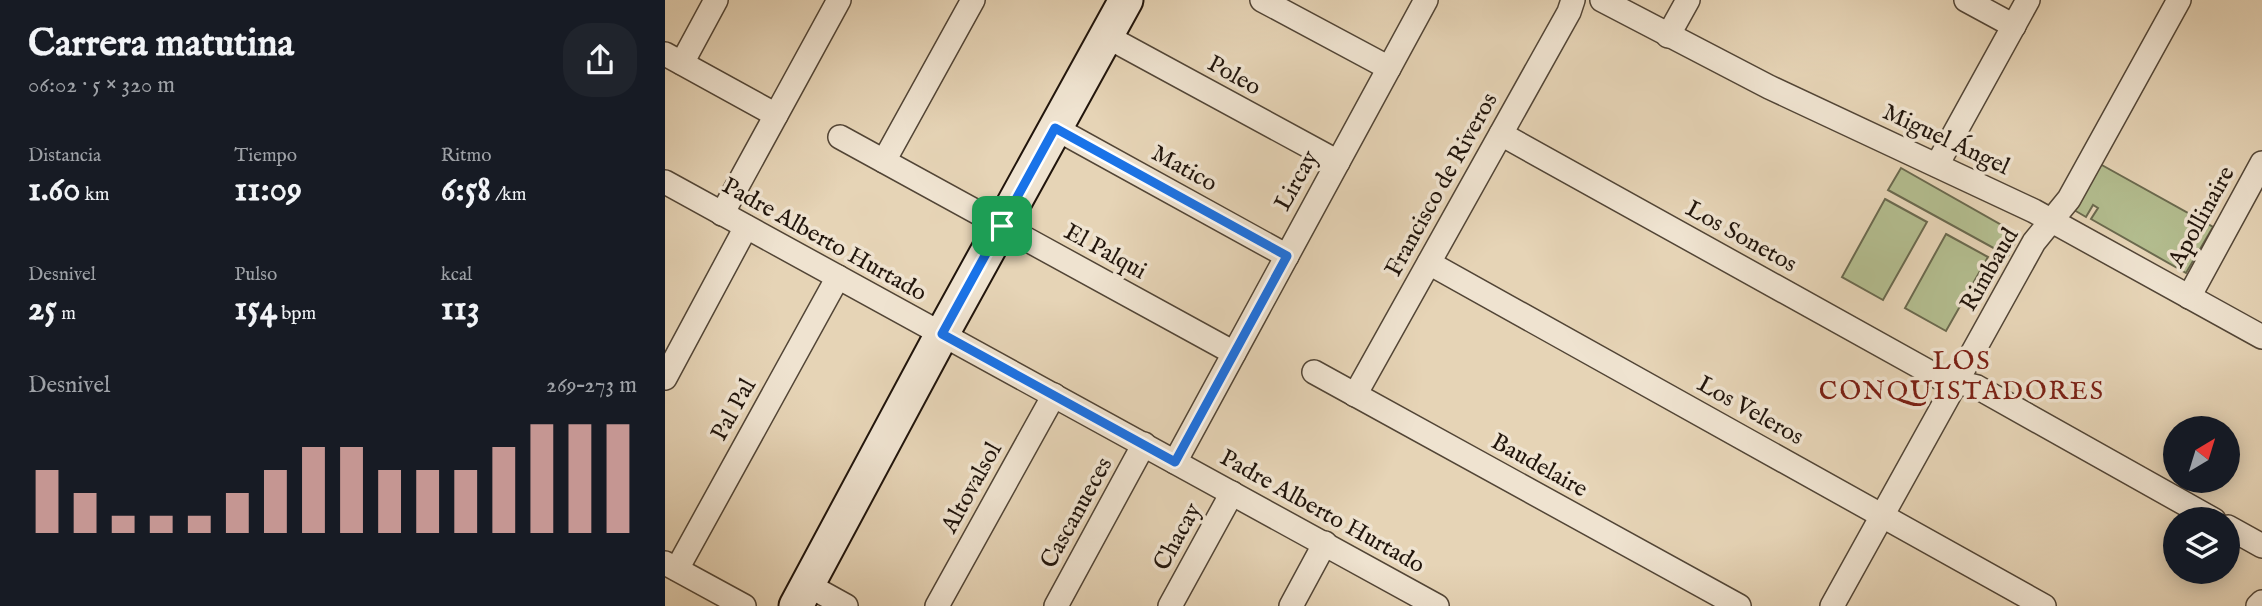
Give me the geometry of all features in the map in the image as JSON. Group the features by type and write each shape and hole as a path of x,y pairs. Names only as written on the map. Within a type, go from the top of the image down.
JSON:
{"street":[{"path":"716,0 673,59 776,116"},
{"path":"722,214 839,0"},
{"path":"884,162 972,0"},
{"path":"846,606 802,596 942,334 1126,0"},
{"path":"1262,0 1389,68"},
{"name":"Lircay","path":"1175,462 1426,0"},
{"name":"Francisco de Riveros","path":"1355,394 1569,12 1573,0"},
{"name":"Miguel Ángel","path":"1602,0 1757,81 1990,189 2262,337"},
{"path":"1668,36 1688,0"},
{"path":"1966,0 2014,26"},
{"path":"1937,165 2028,0"},
{"name":"Rimbaud","path":"1832,606 2034,242 2069,199 2179,0"},
{"name":"Poleo","path":"1106,36 1338,162"},
{"name":"Matico","path":"1055,128 1287,256"},
{"name":"Los Sonetos","path":"1501,134 1940,378 1977,387 2191,507"},
{"name":"El Palqui","path":"840,138 1234,353"},
{"name":"Apollinaire","path":"2189,297 2262,163"},
{"name":"Padre Alberto Hurtado","path":"665,182 1325,543 1427,604"},
{"path":"665,377 746,227"},
{"name":"Los Veleros","path":"1429,263 2044,606"},
{"name":"Pal Pal","path":"671,566 838,277"},
{"name":"Baudelaire","path":"1314,372 1739,606"},
{"name":"Altovalsol","path":"937,606 1054,395"},
{"name":"Cascanueces","path":"1056,606 1144,444"},
{"name":"Chacay","path":"1170,606 1232,493"},
{"path":"2240,534 2262,546"},
{"path":"1291,606 1325,543"},
{"path":"671,566 744,606"},
{"path":"2258,606 2262,602"}],"green space":[{"path":"2100,164 2213,227 2186,273 2091,219 2098,208 2093,205 2086,217 2074,210"},
{"path":"1901,168 2019,235 2008,256 1888,190"},
{"path":"1885,199 1927,222 1883,300 1842,277"},
{"path":"1946,234 1988,257 1946,331 1905,308"}],"district":[{"name":"LOS CONQUISTADORES","path":"1962,376"}],"route":[{"path":"1055,128 1287,256 1175,462 942,334 1002,226 1055,128"}]}
